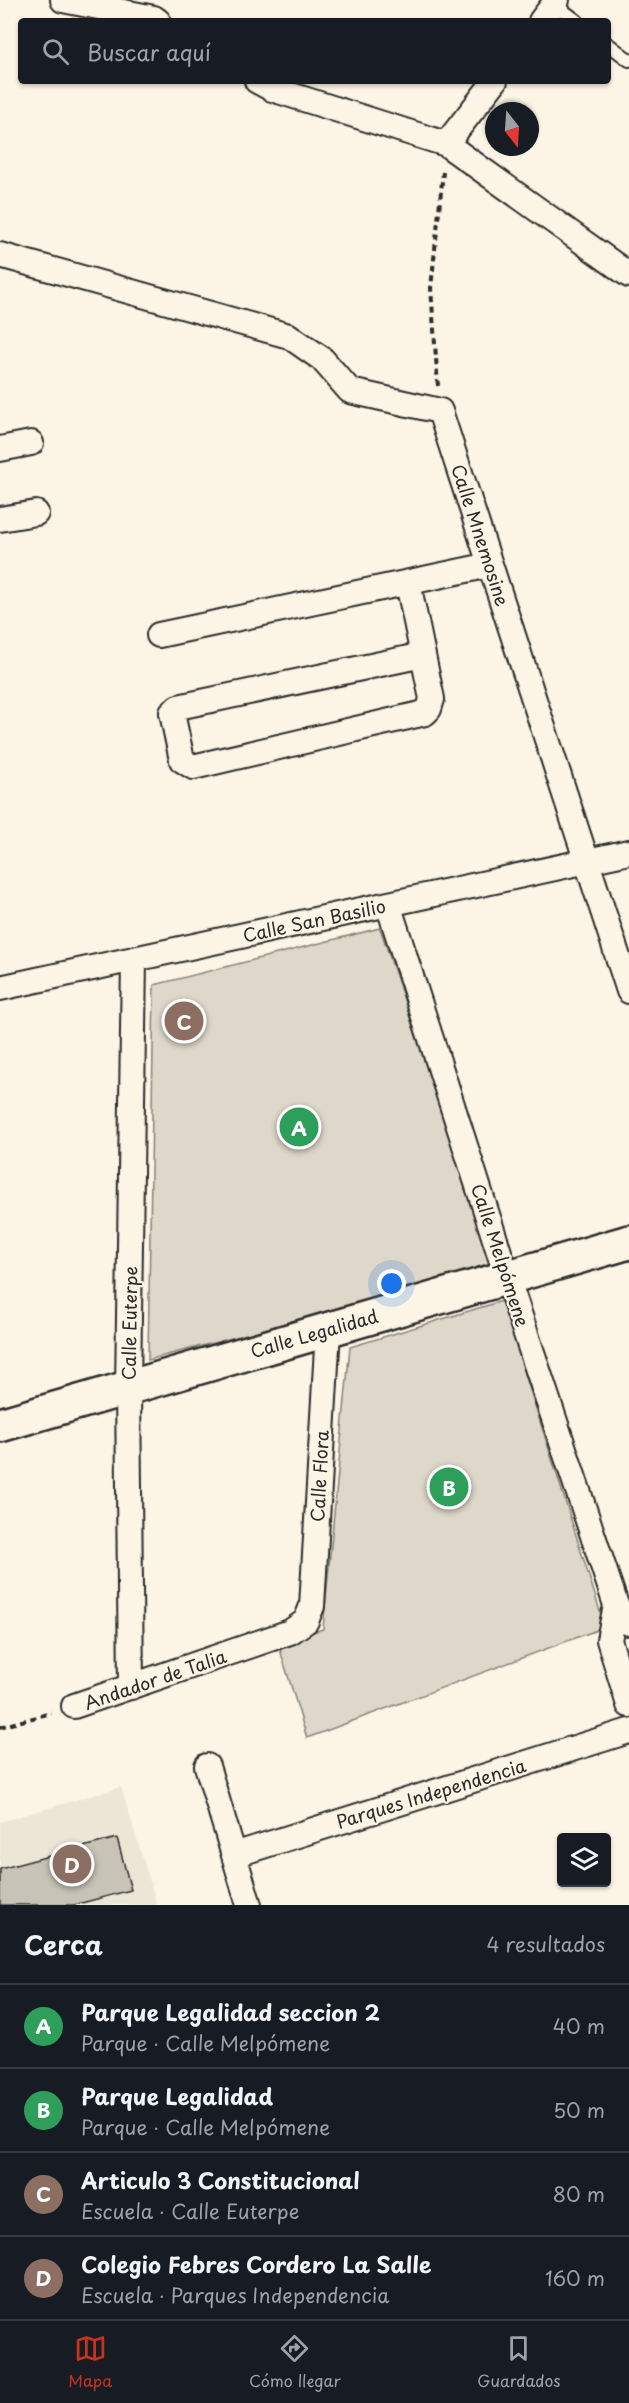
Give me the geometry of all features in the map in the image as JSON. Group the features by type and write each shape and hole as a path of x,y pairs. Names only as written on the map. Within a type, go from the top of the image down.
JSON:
{"street":[{"path":"63,0 158,13"},
{"path":"263,84 272,89 446,144 629,275"},
{"path":"446,144 493,84"},
{"path":"0,255 289,336 322,359 350,391 440,411"},
{"name":"Calle Mnemosine","path":"440,411 629,991"},
{"path":"0,449 31,443"},
{"path":"0,519 36,513"},
{"path":"159,635 490,565"},
{"path":"408,583 423,655 432,699 425,713 193,767 182,760 172,713 178,707 423,655"},
{"name":"Calle San Basilio","path":"0,988 629,852"},
{"name":"Calle Melpómene","path":"388,904 507,1277 622,1614"},
{"name":"Calle Euterpe","path":"131,1687 128,1388 134,959"},
{"name":"Calle Legalidad","path":"0,1425 629,1242"},
{"name":"Calle Flora","path":"306,1621 312,1606 328,1330"},
{"path":"622,1614 609,1640 629,1705"},
{"name":"Andador de Talia","path":"74,1706 290,1632 306,1621"},
{"name":"Parques Independencia","path":"234,1855 629,1731"},
{"path":"207,1766 249,1905"}],"lane":[{"path":"551,8 571,18"},
{"path":"611,46 629,60"}],"path":[{"path":"440,411 431,288 446,144"},
{"name":"Andador de Talia","path":"0,1727 74,1706"}],"shaded area":[{"path":"380,928 494,1269 148,1360 154,985"},
{"path":"502,1301 605,1627 307,1738 278,1643 323,1629 350,1347"},
{"path":"121,1787 157,1905 0,1905 0,1822"}],"building":[{"path":"117,1838 131,1890 74,1905 0,1905 0,1869"}],"place":[{"name":"Articulo 3 Constitucional","path":"184,1021"},
{"name":"Parque Legalidad seccion 2","path":"299,1127"},
{"name":"Parque Legalidad","path":"449,1487"},
{"name":"Colegio Febres Cordero La Salle","path":"72,1864"}]}
